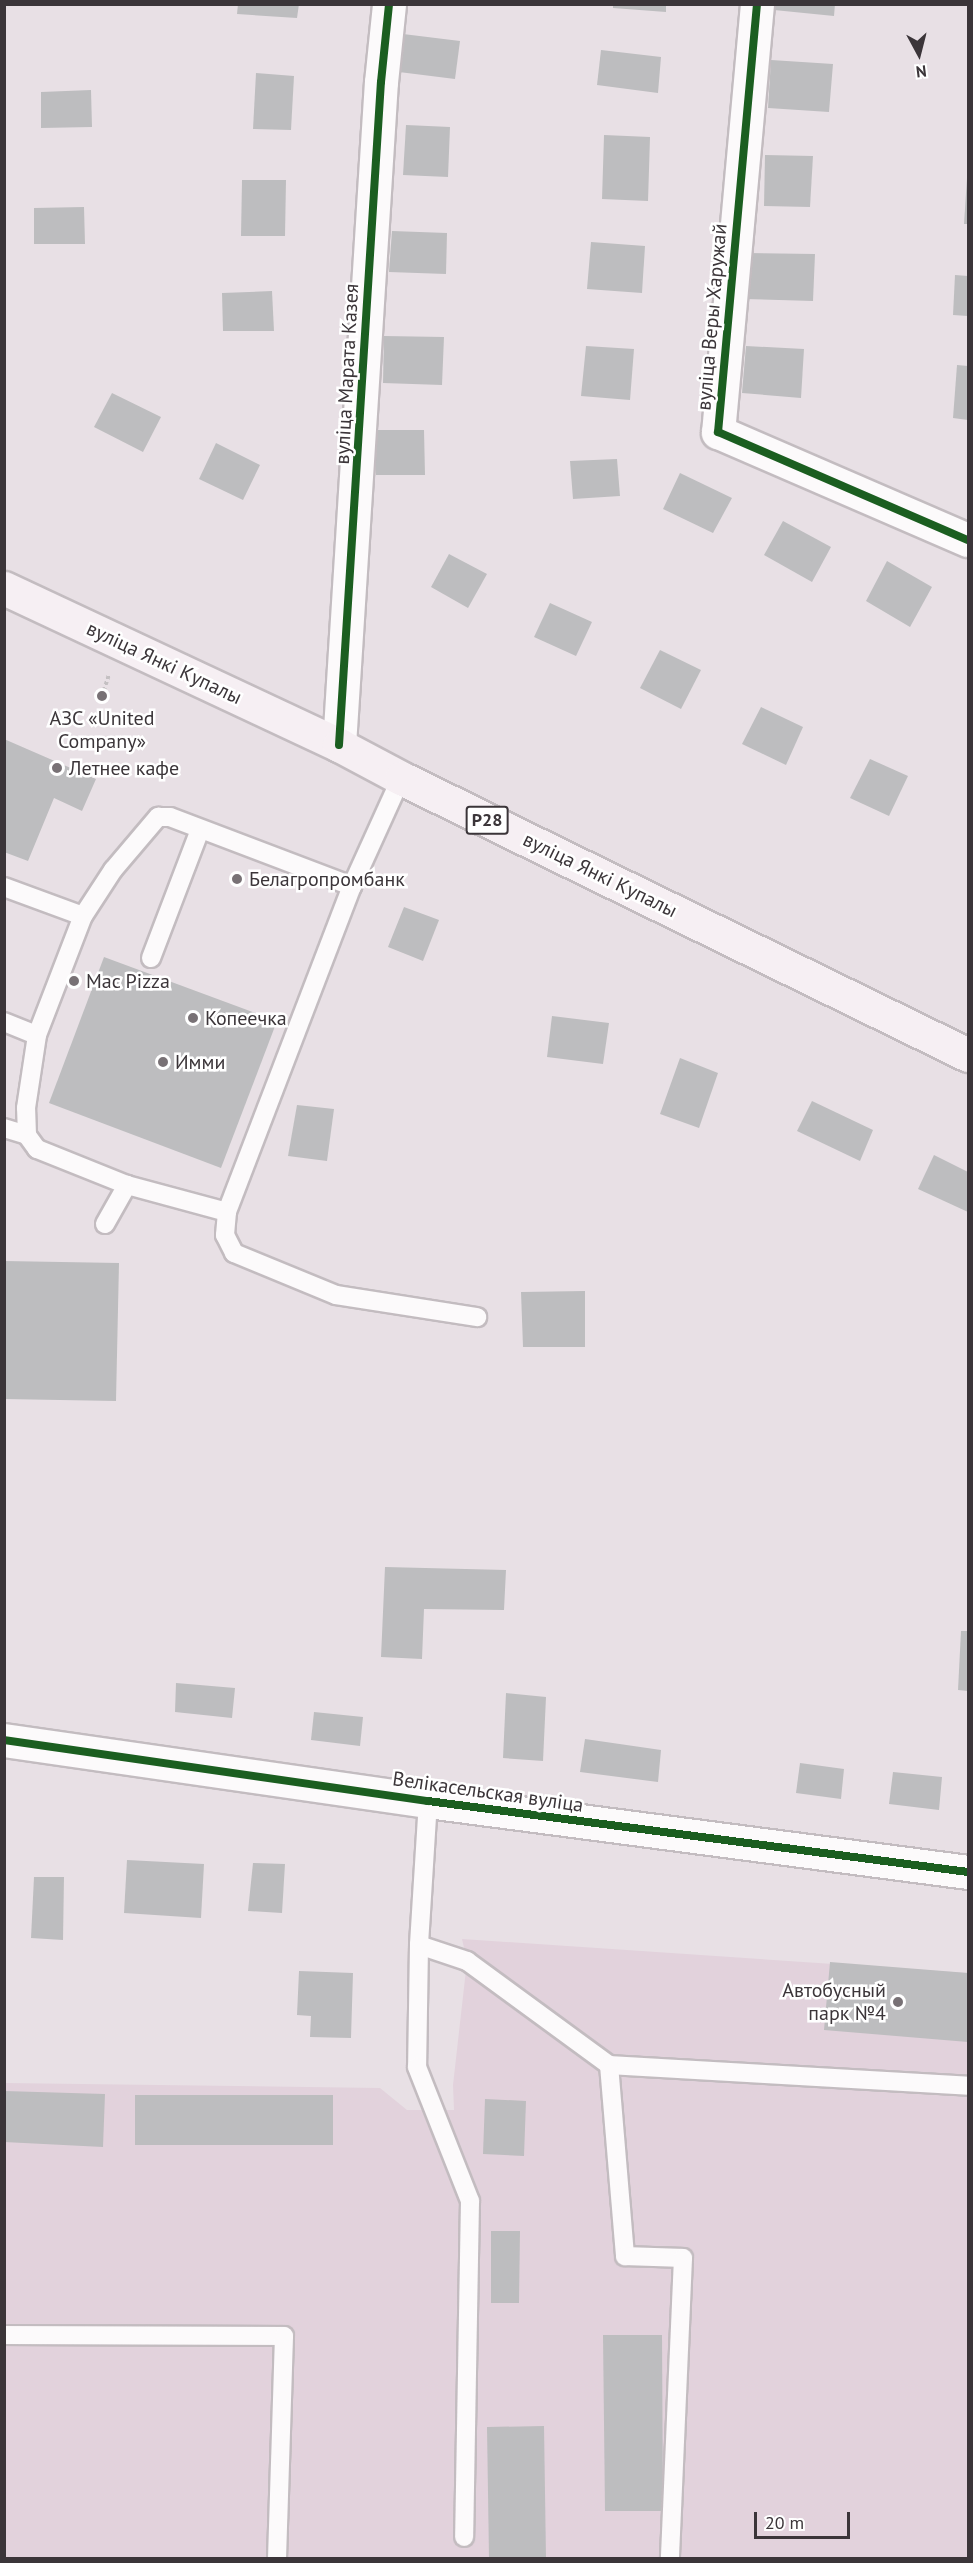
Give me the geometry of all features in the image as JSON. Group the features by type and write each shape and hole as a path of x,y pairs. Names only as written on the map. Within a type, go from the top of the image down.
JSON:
{"main road":[{"name":"вуліца Янкі Купалы","path":"4,588 339,745 401,778 969,1055"}],"street":[{"name":"вуліца Марата Казея","path":"339,745 381,82 389,4"},
{"name":"вуліца Веры Харужай","path":"757,4 718,432 969,540"},
{"name":"Велікасельская вуліца","path":"4,1740 428,1802 969,1872"}],"lane":[{"path":"401,778 351,886 227,1212 225,1235 234,1253 336,1295 477,1317"},
{"path":"227,1212 127,1185 37,1149 27,1135 26,1108 37,1035 83,916 113,870 158,817 170,816 200,830 351,886"},
{"path":"151,958 200,830"},
{"path":"4,887 83,916"},
{"path":"4,1022 37,1035"},
{"path":"4,1128 27,1135"},
{"path":"105,1224 127,1185"},
{"path":"428,1802 419,1945 417,2067 470,2201 464,2537"},
{"path":"419,1945 467,1961 609,2065 969,2086"},
{"path":"609,2065 625,2256 682,2258 670,2559"},
{"path":"4,2335 284,2336 277,2559"}],"shaded area":[{"path":"462,1939 968,1973 968,2558 5,2558 5,2083 380,2088 407,2110 454,2110 453,2085 467,1961"}],"building":[{"path":"238,4 299,4 297,18 237,14"},
{"path":"613,4 666,4 666,12 613,8"},
{"path":"774,4 835,4 834,16 774,10"},
{"path":"403,34 460,41 455,79 399,72"},
{"path":"601,50 661,57 658,93 597,85"},
{"path":"771,60 833,64 829,112 768,108"},
{"path":"256,73 294,76 291,130 253,129"},
{"path":"91,90 92,127 41,128 41,92"},
{"path":"406,125 450,127 448,177 403,175"},
{"path":"604,135 650,137 648,201 602,199"},
{"path":"765,155 813,156 810,207 764,206"},
{"path":"967,178 968,224 964,224"},
{"path":"242,180 286,180 285,236 241,236"},
{"path":"84,207 85,244 34,244 34,208"},
{"path":"392,231 447,233 446,274 389,272"},
{"path":"591,242 645,246 642,293 587,289"},
{"path":"746,253 815,254 813,301 745,299"},
{"path":"955,275 968,276 968,316 953,315"},
{"path":"272,291 274,331 223,331 222,293"},
{"path":"384,336 444,337 442,385 383,383"},
{"path":"586,346 634,349 630,400 581,396"},
{"path":"746,346 804,349 801,398 742,393"},
{"path":"957,365 968,366 968,420 953,418"},
{"path":"112,393 161,417 143,452 94,427"},
{"path":"375,430 424,430 425,475 376,475"},
{"path":"216,443 260,465 243,500 199,479"},
{"path":"617,459 620,496 573,499 570,461"},
{"path":"680,473 732,498 713,533 663,509"},
{"path":"783,521 831,547 812,582 764,555"},
{"path":"449,554 487,574 468,608 431,587"},
{"path":"887,561 932,587 910,627 866,601"},
{"path":"550,603 592,622 576,656 534,637"},
{"path":"660,650 701,670 681,709 640,688"},
{"path":"761,707 803,727 786,765 742,744"},
{"path":"4,739 96,779 82,811 54,798 28,861 4,852"},
{"path":"870,759 908,776 889,816 850,798"},
{"path":"404,907 439,920 423,961 388,947"},
{"name":"Имми","path":"104,957 277,1021 221,1168 49,1103"},
{"path":"552,1016 609,1023 603,1064 547,1057"},
{"path":"680,1058 718,1073 699,1128 660,1114"},
{"path":"812,1101 873,1130 860,1161 797,1131"},
{"path":"297,1105 334,1109 327,1161 288,1156"},
{"path":"934,1155 968,1172 968,1212 918,1189"},
{"path":"4,1261 119,1263 116,1401 4,1399"},
{"path":"585,1291 585,1347 523,1347 521,1292"},
{"path":"385,1567 506,1570 504,1610 424,1609 422,1659 381,1657"},
{"path":"961,1631 968,1631 968,1691 958,1690"},
{"path":"176,1683 235,1688 232,1718 175,1712"},
{"path":"506,1693 546,1697 543,1761 503,1758"},
{"path":"314,1712 363,1717 360,1746 311,1740"},
{"path":"585,1739 661,1750 658,1782 580,1772"},
{"path":"800,1763 844,1769 841,1799 796,1793"},
{"path":"893,1772 942,1777 939,1810 889,1804"},
{"path":"127,1860 204,1864 201,1918 124,1913"},
{"path":"253,1863 285,1864 282,1913 248,1911"},
{"path":"34,1877 64,1877 63,1940 31,1938"},
{"name":"Автобусный парк №4","path":"830,1962 968,1973 968,2042 824,2030"},
{"path":"299,1971 353,1973 351,2038 310,2037 311,2016 297,2015"},
{"path":"4,2091 105,2094 103,2147 4,2142"},
{"path":"135,2095 333,2095 333,2145 135,2145"},
{"path":"485,2099 526,2101 524,2156 483,2154"},
{"path":"491,2231 520,2231 519,2303 491,2303"},
{"path":"603,2335 662,2335 663,2511 605,2511"},
{"path":"544,2426 546,2558 489,2558 487,2427"}],"cycle path":[{"path":"339,745 381,82 389,4"},
{"path":"757,4 718,432 968,540"},
{"path":"4,1740 428,1801 968,1872"}],"place":[{"name":"АЗС «United Company»","path":"102,696"},
{"name":"Летнее кафе","path":"57,768"},
{"name":"Белагропромбанк","path":"237,879"},
{"name":"Mac Pizza","path":"74,981"},
{"name":"Копеечка","path":"193,1018"},
{"name":"Имми","path":"163,1062"},
{"name":"Автобусный парк №4","path":"898,2002"}]}
